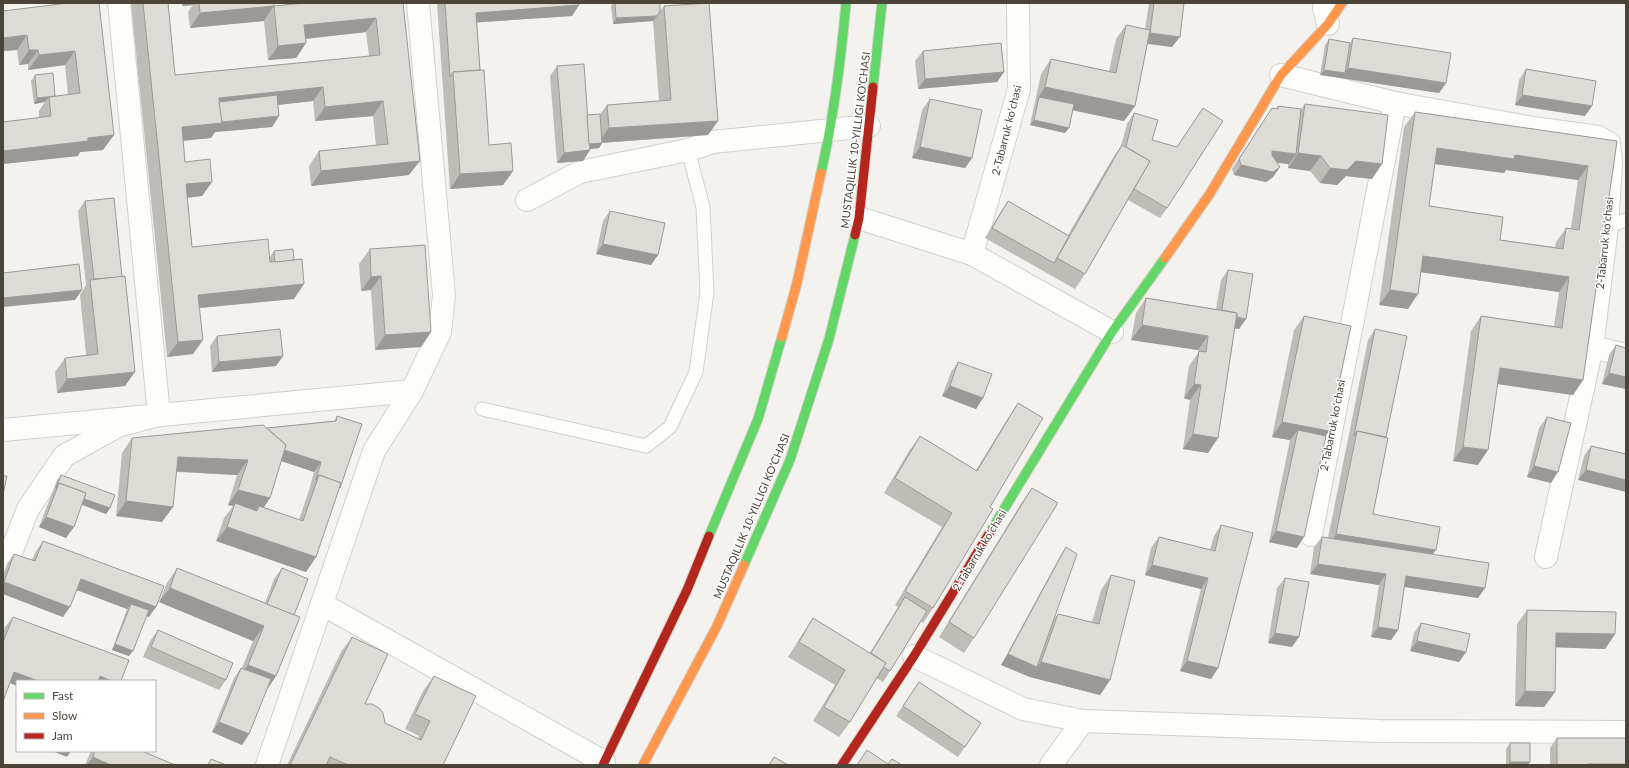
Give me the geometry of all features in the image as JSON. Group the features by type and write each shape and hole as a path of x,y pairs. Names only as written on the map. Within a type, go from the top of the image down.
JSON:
{"main road":[{"name":"MUSTAQILLIK 10-YILLIGI KO'CHASI","path":"604,763 687,590 758,419 797,283 831,129 840,71 846,3"},
{"name":"MUSTAQILLIK 10-YILLIGI KO'CHASI","path":"643,765 717,626 790,460 829,339 859,218 882,3"},
{"name":"2-Tabarruk koʻchasi","path":"842,765 914,656 1112,332 1209,195 1281,76 1328,24 1342,3"}],"street":[{"path":"119,3 159,415"},
{"path":"267,765 374,451 412,391 440,332 444,295 418,3"},
{"name":"2-Tabarruk koʻchasi","path":"972,254 1019,89 1018,3"},
{"path":"1327,3 1324,8 1328,24"},
{"name":"2-Tabarruk koʻchasi","path":"1281,76 1395,103 1532,128 1598,137 1609,143 1617,224 1546,557"},
{"name":"2-Tabarruk koʻchasi","path":"1311,535 1395,103"},
{"path":"527,200 580,172 688,150 713,142 869,126"},
{"path":"859,218 972,254 1112,332"},
{"path":"1592,347 1626,355"},
{"path":"3,430 412,391"},
{"path":"3,573 28,509 64,456 118,426 159,415"},
{"path":"322,604 604,763"},
{"path":"914,656 1023,709 1083,721 1379,731 1626,732"},
{"path":"1051,765 1083,721"}],"lane":[{"path":"482,409 646,446 670,427 696,372 707,292 703,207 688,150"}],"building":[{"path":"68,3 99,3 114,135 88,138 88,141 3,151 3,122 51,116 49,97 80,93 75,51 39,55 38,50 29,50 27,35 3,38 3,11"},
{"path":"143,3 168,3 175,75 380,55 376,18 304,25 306,43 278,46 274,6 305,3 403,3 420,161 321,171 319,151 388,144 383,101 325,107 323,87 219,98 222,123 182,127 185,162 210,159 212,182 186,184 192,247 268,239 270,262 302,259 304,284 198,295 203,340 178,342"},
{"path":"199,3 274,3 274,6 200,13"},
{"path":"445,3 579,3 579,5 476,13 480,70 453,72 450,77"},
{"path":"615,3 660,3 660,11 657,16 616,18"},
{"path":"709,3 718,121 609,128 607,105 671,100 664,6"},
{"path":"1154,3 1184,3 1180,37 1150,33"},
{"path":"1126,25 1150,30 1135,106 1045,87 1051,59 1116,73"},
{"path":"1353,38 1451,53 1446,83 1348,68"},
{"path":"1329,39 1350,43 1345,73 1324,70"},
{"path":"1001,43 1004,72 925,79 923,51"},
{"path":"584,64 590,150 564,153 557,66"},
{"path":"1526,69 1596,81 1592,106 1522,95"},
{"path":"484,70 489,145 511,143 513,171 460,174 453,72"},
{"path":"53,73 55,96 37,98 35,75"},
{"path":"277,95 279,116 222,122 219,102"},
{"path":"1039,97 1074,104 1069,128 1034,120"},
{"path":"930,99 982,110 972,158 920,147"},
{"path":"1305,104 1388,115 1382,164 1356,161 1347,170 1330,168 1321,156 1298,153"},
{"path":"1278,106 1301,109 1296,154 1272,151 1272,155 1280,167 1273,172 1241,165 1239,159 1272,108 1278,109"},
{"path":"1203,108 1223,121 1167,208 1134,189 1150,161 1126,147 1134,113 1158,120 1152,140 1177,147"},
{"path":"1415,112 1617,141 1583,380 1500,368 1488,450 1463,447 1481,316 1562,328 1569,277 1423,256 1418,294 1390,290","holes":["1437,148 1514,159 1515,155 1588,166 1579,230 1566,228 1563,249 1500,240 1503,217 1429,206"]},
{"path":"600,114 602,143 589,144 587,115"},
{"path":"1122,145 1150,161 1085,274 1057,258"},
{"path":"114,198 122,277 94,279 85,201"},
{"path":"1008,201 1069,236 1054,263 992,228"},
{"path":"610,211 665,223 658,255 603,244"},
{"path":"425,245 431,332 385,335 381,276 371,277 370,249"},
{"path":"293,249 294,260 275,262 274,251"},
{"path":"79,264 82,290 3,298 3,273"},
{"path":"1228,270 1253,274 1246,319 1237,317 1237,313 1222,310"},
{"path":"125,276 135,372 67,379 65,358 98,354 90,280"},
{"path":"1146,298 1237,313 1218,438 1193,434 1201,385 1194,384 1199,351 1206,352 1208,336 1142,325"},
{"path":"1304,316 1351,326 1329,431 1282,422"},
{"path":"280,329 283,356 219,362 217,336"},
{"path":"1375,329 1407,336 1386,437 1357,431 1354,436"},
{"path":"1616,345 1626,348 1626,377 1609,373"},
{"path":"958,362 992,374 983,398 950,386"},
{"path":"1018,403 1043,418 990,507 993,509 933,608 905,591 952,513 895,478 920,436 977,471"},
{"path":"337,416 362,424 340,488 341,483 319,475 316,480 321,462 284,450 286,445 267,428 336,421"},
{"path":"1547,417 1571,423 1558,472 1534,466"},
{"path":"263,425 286,445 270,498 238,490 248,460 178,457 173,507 126,501 132,438"},
{"path":"1298,430 1326,436 1304,537 1276,531"},
{"path":"1357,431 1388,438 1373,514 1440,527 1436,550 1336,534"},
{"path":"1591,446 1626,454 1626,480 1586,470"},
{"path":"61,475 115,495 110,508 84,499 86,493 59,483 56,488"},
{"path":"319,475 341,483 316,557 227,527 235,503 257,511 259,506 303,521"},
{"path":"3,476 7,476 3,494"},
{"path":"59,483 86,493 74,527 46,517"},
{"path":"1032,488 1058,503 974,638 949,622"},
{"path":"1221,525 1253,533 1218,668 1187,661 1208,578 1152,565 1159,537 1215,551"},
{"path":"1322,537 1489,563 1485,588 1406,576 1398,630 1378,627 1386,574 1318,564"},
{"path":"43,541 164,586 156,607 81,579 70,607 4,582 14,554 35,561"},
{"path":"1066,547 1077,554 1037,667 1008,654"},
{"path":"177,568 300,617 276,676 248,665 264,626 170,588"},
{"path":"282,568 308,579 294,615 267,604"},
{"path":"1111,575 1135,581 1110,680 1041,662 1058,614 1099,624"},
{"path":"1285,578 1309,582 1299,637 1275,633"},
{"path":"905,597 927,611 890,671 883,667 886,663 871,653"},
{"path":"131,604 149,610 133,651 115,644"},
{"path":"1527,610 1616,612 1615,634 1556,633 1555,692 1525,691"},
{"path":"13,617 129,660 121,680 110,680 100,676 98,680 36,680 14,672 3,701 3,642"},
{"path":"813,618 886,663 850,722 824,707 845,670 799,642"},
{"path":"1421,623 1470,634 1466,652 1417,641"},
{"path":"158,630 233,663 226,680 151,647"},
{"path":"352,637 388,654 365,704 372,704 379,708 383,713 385,723 421,740 430,721 415,714 434,676 476,696 443,765 348,765 330,757 326,765 290,765"},
{"path":"241,668 271,679 249,734 219,722"},
{"path":"919,682 981,723 965,747 903,706"},
{"path":"1557,738 1626,738 1626,764 1557,765"},
{"path":"1510,743 1530,743 1530,762 1510,762"},
{"path":"867,750 888,764 892,759 902,765 857,765"},
{"path":"95,752 144,752 175,765 111,765 93,757"},
{"path":"774,757 788,765 769,765"},
{"path":"211,759 226,765 208,765"}],"traffic: fast":[{"path":"821,173 830,130 842,46 846,3"},
{"path":"873,87 882,3"},
{"path":"744,565 790,460 829,339 855,235"},
{"path":"990,532 1112,332 1165,258"},
{"path":"709,536 758,419 782,337"}],"traffic: slow":[{"path":"1165,258 1209,195 1281,75 1328,24 1342,3"},
{"path":"782,337 797,283 821,173"},
{"path":"643,765 717,626 744,565"}],"traffic: jam":[{"path":"855,235 859,218 873,87"},
{"path":"842,765 914,656 990,532"},
{"path":"603,765 687,590 709,536"}]}
